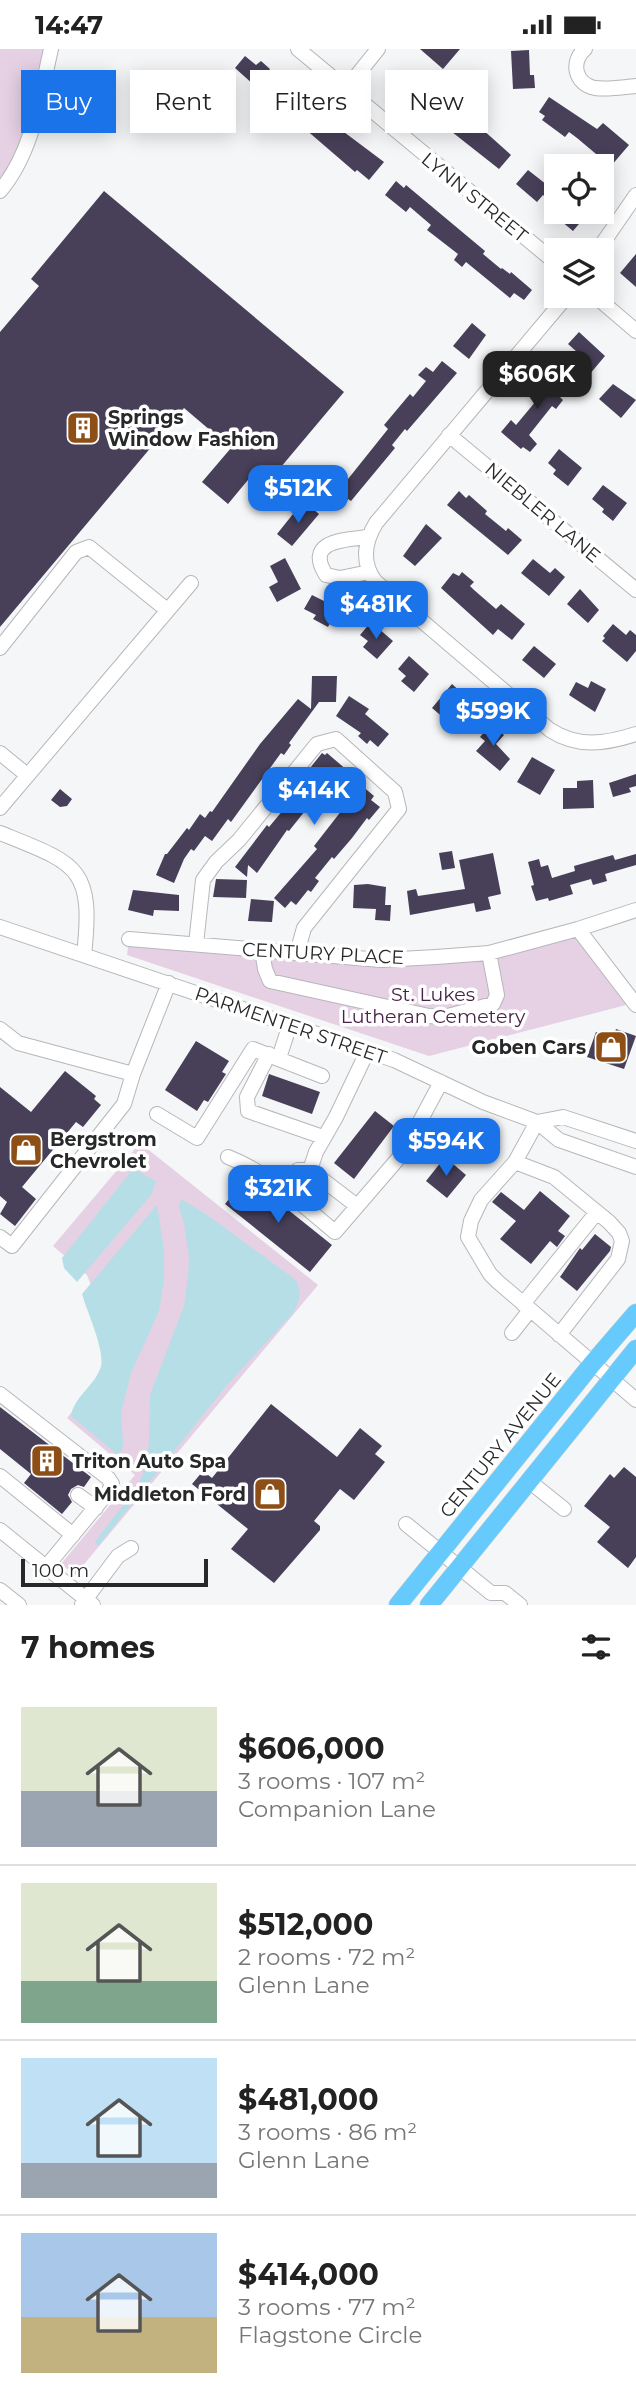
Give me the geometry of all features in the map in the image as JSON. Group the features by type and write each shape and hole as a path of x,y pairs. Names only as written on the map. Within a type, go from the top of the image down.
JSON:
{"main road":[{"name":"CENTURY AVENUE","path":"398,1605 636,1313"},
{"path":"429,1605 636,1349"}],"street":[{"path":"0,191 21,162 51,49"},
{"name":"LYNN STREET","path":"298,49 323,70"},
{"path":"361,70 378,49"},
{"path":"585,49 576,61 575,70 587,85 595,88 636,86"},
{"name":"LYNN STREET","path":"371,110 544,253"},
{"path":"606,238 636,195"},
{"path":"557,308 376,523 368,537 366,549 369,572 375,581 446,643 562,737 579,744 634,735"},
{"path":"609,308 636,331"},
{"name":"NIEBLER LANE","path":"449,435 636,590"},
{"path":"368,537 335,540 326,546 319,557 326,575 340,578 369,572"},
{"path":"0,648 76,552 82,548 89,547 167,610"},
{"path":"1,804 191,583"},
{"path":"195,944 202,880 239,840 317,744 336,739 396,792 399,810 304,928 297,953"},
{"path":"0,753 27,775"},
{"path":"0,833 56,856 69,865 79,878 88,909 85,955"},
{"name":"CENTURY PLACE","path":"129,939 381,960 489,953 636,910"},
{"name":"PARMENTER STREET","path":"0,927 401,1062 483,1102 537,1122 559,1140 636,1167"},
{"path":"578,929 636,1005"},
{"path":"262,950 270,981 444,1017 493,1004 496,995 489,953"},
{"path":"0,1237 12,1246 124,1104 169,983"},
{"path":"290,1024 274,1056 247,1097 248,1111 323,1137"},
{"path":"0,1029 18,1043 133,1074"},
{"path":"158,1114 197,1138 253,1049 322,1076"},
{"path":"310,1170 323,1137 336,1117 368,1051"},
{"path":"228,1157 250,1165 335,1232 403,1153 441,1082"},
{"name":"PARMENTER STREET","path":"537,1122 563,1117 636,1141"},
{"path":"537,1122 515,1162 481,1200 471,1221 468,1237 490,1274 636,1400"},
{"path":"515,1162 554,1177 597,1212 619,1233 622,1241 618,1259 559,1335"},
{"path":"281,1188 298,1170 310,1170 357,1206"},
{"path":"512,1333 526,1307 597,1212"},
{"path":"0,1394 108,1478 112,1484 96,1508 46,1567"},
{"path":"0,1476 73,1535"},
{"path":"529,1481 564,1509"},
{"path":"78,1495 96,1508"},
{"path":"406,1524 491,1593 505,1593 520,1605"},
{"path":"0,1530 86,1603 118,1556 131,1548"},
{"path":"0,1590 19,1605"},
{"path":"495,1605 505,1593"}],"green space":[{"path":"0,49 51,49 46,70 21,70 21,133 27,133 0,191"},
{"name":"St. Lukes Lutheran Cemetery","path":"578,929 634,1003 429,1056 127,955 129,939 436,957"},
{"path":"140,1143 318,1285 75,1575 61,1564 135,1475 67,1418 118,1356 87,1275 53,1246"}],"water":[{"path":"133,1169 156,1181 151,1195 77,1282 64,1268 62,1258"},
{"path":"181,1199 296,1280 299,1300 293,1313 228,1384 98,1546 96,1540 138,1486 146,1465 150,1395 184,1306 188,1277 189,1257 179,1207"},
{"path":"157,1205 164,1251 164,1280 159,1311 131,1373 121,1413 123,1446 119,1456 71,1416 76,1403 97,1375 101,1362 99,1343 82,1294"}],"building":[{"path":"420,49 460,49 443,69"},
{"path":"529,50 530,75 534,75 535,88 513,89 511,51"},
{"path":"245,56 256,65 261,61 270,69 250,70 250,81 235,68"},
{"path":"549,97 597,129 603,123 629,145 614,162 614,154 596,154 569,132 565,137 542,120 545,116 539,112"},
{"path":"310,133 345,133 384,162 369,180 357,170 355,172"},
{"path":"453,133 486,133 511,155 499,169"},
{"path":"528,170 544,183 544,196 537,202 516,184"},
{"path":"396,181 404,188 406,185 485,251 483,254 501,269 510,274 511,272 532,290 524,300 514,293 510,298 466,262 462,267 454,260 458,254 427,230 431,225 410,207 406,212 385,195"},
{"name":"Springs Window Fashion","path":"104,191 344,392 270,480 257,469 228,504 202,482 231,448 184,408 0,627 0,332 39,286 31,279"},
{"path":"565,224 579,224 573,231"},
{"path":"636,254 636,287 620,273"},
{"path":"472,323 486,335 469,359 453,346"},
{"path":"579,332 605,356 589,375 580,367 584,363 575,355 577,352 568,344"},
{"path":"442,361 457,373 407,431 405,429 392,445 395,448 351,501 348,499 344,505 326,490 336,478 344,484 388,429 384,425 410,394 413,397 426,381 418,375 426,367 433,372"},
{"path":"556,368 569,379 561,388 565,391 560,397 563,400 556,409 552,406 529,435 537,444 530,452 523,447 521,449 501,432 511,420 516,425 536,401 532,398 538,391 536,389"},
{"path":"613,384 636,400 621,418 599,399"},
{"path":"559,449 582,468 568,486 553,474 556,470 548,463"},
{"path":"603,485 627,503 613,521 592,499"},
{"path":"459,491 466,498 469,495 487,511 485,514 522,540 508,555 447,505"},
{"path":"307,504 319,514 292,546 277,534 297,509 301,512"},
{"path":"426,524 442,538 415,566 403,556"},
{"path":"285,558 301,589 277,602 269,587 278,582 270,566"},
{"path":"533,559 550,573 555,568 565,577 549,596 521,573"},
{"path":"462,572 474,582 470,586 496,609 501,604 525,624 512,640 498,629 493,635 441,588 453,573 459,576"},
{"path":"580,589 599,610 588,623 567,604"},
{"path":"312,595 338,608 328,627 313,619 316,615 304,609"},
{"path":"371,622 393,641 377,659 363,647 368,641 360,635"},
{"path":"613,624 626,635 630,630 636,635 636,651 627,662 602,641"},
{"path":"534,646 556,664 544,678 522,660"},
{"path":"409,656 429,674 414,692 401,681 406,676 398,669"},
{"path":"312,676 337,676 336,702 319,702 289,743 291,745 284,755 281,753 231,822 228,819 212,841 205,836 194,851 191,849 174,883 156,875 165,854 187,828 189,830 200,814 205,818 212,812 260,744 298,699 311,709"},
{"path":"591,681 606,689 595,712 569,695 576,682 588,688"},
{"path":"452,684 467,698 464,702 470,707 457,723 448,716 445,719 432,708"},
{"path":"349,696 369,709 365,714 389,734 378,747 370,740 367,744 358,736 361,733 336,716"},
{"path":"491,724 504,735 496,744 510,759 500,771 476,751 485,741 480,737"},
{"path":"322,753 327,753 362,783 374,796 371,800 380,807 369,820 367,818 334,859 332,857 315,878 319,881 311,892 308,890 296,905 291,901 285,908 274,898 317,849 314,846 349,801 328,782 289,831 287,830 257,873 248,865 247,877 235,867 267,825 269,827 294,797"},
{"path":"532,757 555,770 540,795 517,782"},
{"path":"636,774 636,786 629,788 631,792 613,797 609,783"},
{"path":"593,780 594,808 563,809 563,788 577,788 577,781"},
{"path":"60,789 72,799 67,806 60,807 51,800"},
{"path":"452,851 455,868 442,870 439,853"},
{"path":"493,853 501,894 488,897 491,909 476,912 474,903 410,915 407,891 416,889 418,896 465,889 459,860"},
{"path":"636,854 636,865 605,874 607,881 593,885 591,879 570,885 573,894 549,901 548,898 536,901 528,862 539,859 541,867 548,865 552,878 575,871 574,866 613,855 615,860"},
{"path":"216,879 247,880 246,898 213,897"},
{"path":"354,885 386,887 385,905 391,905 390,921 375,920 376,909 353,908"},
{"path":"133,890 179,895 179,911 154,910 153,916 128,910"},
{"path":"251,899 274,901 272,922 248,921"},
{"name":"Goben Cars","path":"616,1029 636,1036 624,1069 587,1057 596,1032 613,1038"},
{"path":"196,1041 229,1061 222,1072 226,1074 208,1102 204,1100 197,1111 165,1090"},
{"name":"Bergstrom Chevrolet","path":"65,1071 96,1096 94,1099 101,1105 83,1127 76,1122 22,1187 36,1199 15,1226 0,1214 7,1202 0,1196 0,1087 31,1112"},
{"path":"269,1074 320,1092 312,1114 262,1096"},
{"path":"375,1111 394,1126 354,1179 334,1163"},
{"path":"445,1157 466,1175 447,1198 426,1181"},
{"path":"247,1177 332,1245 310,1272 225,1204"},
{"path":"540,1191 570,1216 558,1231 565,1236 557,1247 550,1241 531,1264 500,1239 516,1221 492,1202 501,1192 524,1210"},
{"path":"595,1234 611,1247 610,1251 577,1291 560,1277 580,1248 582,1250"},
{"name":"Middleton Ford","path":"271,1404 337,1457 360,1428 382,1446 375,1454 385,1462 354,1500 340,1489 314,1521 320,1526 320,1530 274,1583 231,1549 248,1529 192,1484 203,1471 212,1478"},
{"name":"Triton Auto Spa","path":"0,1407 91,1477 84,1487 78,1485 71,1489 68,1495 72,1502 62,1514 24,1483 31,1474 0,1449"},
{"path":"624,1467 636,1477 636,1557 628,1568 597,1542 610,1527 584,1506 610,1474 614,1478"}],"place":[{"name":"Springs Window Fashion","path":"83,428"},
{"name":"Goben Cars","path":"611,1047"},
{"name":"Bergstrom Chevrolet","path":"26,1150"},
{"name":"Triton Auto Spa","path":"47,1461"},
{"name":"Middleton Ford","path":"270,1494"}]}
